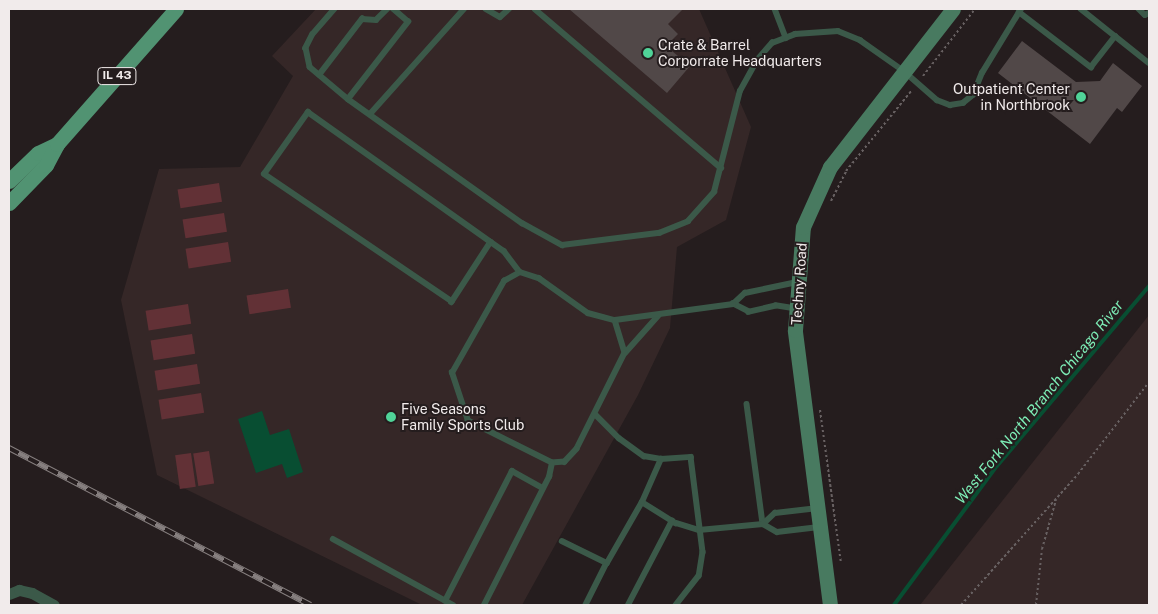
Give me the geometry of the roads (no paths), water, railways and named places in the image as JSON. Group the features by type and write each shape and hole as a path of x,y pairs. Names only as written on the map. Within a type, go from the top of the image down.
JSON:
{"main road":[{"name":"IL 43","path":"9,203 46,165 57,144 176,9"},
{"name":"Techny Road","path":"830,605 795,330 803,227 830,167 953,9"},
{"name":"IL 43","path":"9,181 38,153 57,144"}],"street":[{"path":"14,592 32,593 54,605"}],"lane":[{"path":"335,9 313,34 306,48 310,67 348,99 528,227 562,245 659,233 688,221 714,192 740,91 757,60 772,43 786,38 838,31 860,40 904,71 937,100 950,105 963,103 973,95 982,73 1020,10 1091,66 1115,36"},
{"path":"319,75 362,20 376,20 388,9"},
{"path":"348,99 408,22 393,9"},
{"path":"370,114 464,9"},
{"path":"486,9 500,17 509,9"},
{"path":"535,9 721,168"},
{"path":"775,9 786,38"},
{"path":"1081,9 1149,63"},
{"path":"1139,9 1145,15 1149,13"},
{"path":"491,242 452,302 264,174 308,112 504,251 520,272 539,278 588,314 615,320 658,316 733,304 745,293 799,281"},
{"path":"520,272 504,281 452,373 468,421 552,463 565,462 577,449 626,353 658,316"},
{"path":"733,304 749,312 776,306 797,309"},
{"path":"615,320 626,353"},
{"path":"747,404 763,524"},
{"path":"595,414 619,438 644,456 661,459 691,457 703,552 699,576 676,605"},
{"path":"586,605 607,563 642,502 661,459"},
{"path":"484,605 543,488 552,463"},
{"path":"445,601 512,471 543,488"},
{"path":"642,502 672,521 699,530 763,524 777,532 820,527"},
{"path":"763,524 775,513 818,508"},
{"path":"628,605 672,521"},
{"path":"332,539 453,605"},
{"path":"562,541 607,563"}],"waterway":[{"name":"West Fork North Branch Chicago River","path":"894,605 997,466 1149,286"}],"railway":[{"path":"9,448 311,605"}],"place":[{"name":"Crate & Barrel Corporrate Headquarters","path":"648,53"},
{"name":"Outpatient Center in Northbrook","path":"1081,97"},
{"name":"Five Seasons Family Sports Club","path":"391,417"}]}
